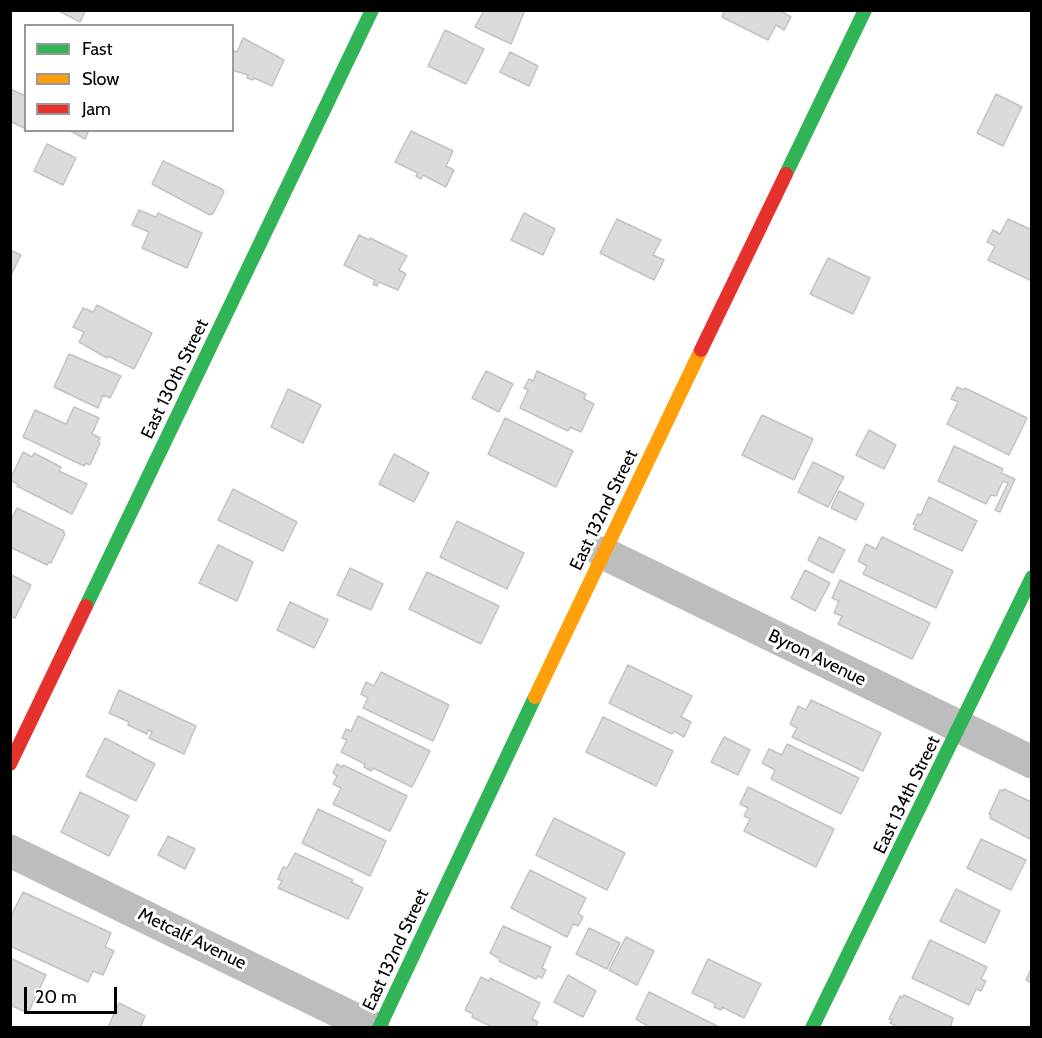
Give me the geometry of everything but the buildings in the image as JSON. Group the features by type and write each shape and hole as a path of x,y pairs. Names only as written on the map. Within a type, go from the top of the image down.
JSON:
{"street":[{"name":"East 130th Street","path":"10,764 372,10"},
{"name":"East 132nd Street","path":"379,1028 603,553 865,10"},
{"name":"Byron Avenue","path":"603,553 1032,762"},
{"name":"East 134th Street","path":"812,1028 1032,577"},
{"name":"Metcalf Avenue","path":"10,851 373,1028"}],"traffic: fast":[{"path":"86,606 372,10"},
{"path":"786,174 865,10"},
{"path":"812,1028 1032,577"},
{"path":"379,1028 535,697"}],"traffic: slow":[{"path":"535,697 701,350"}],"traffic: jam":[{"path":"701,350 786,174"},
{"path":"10,764 86,606"}]}
